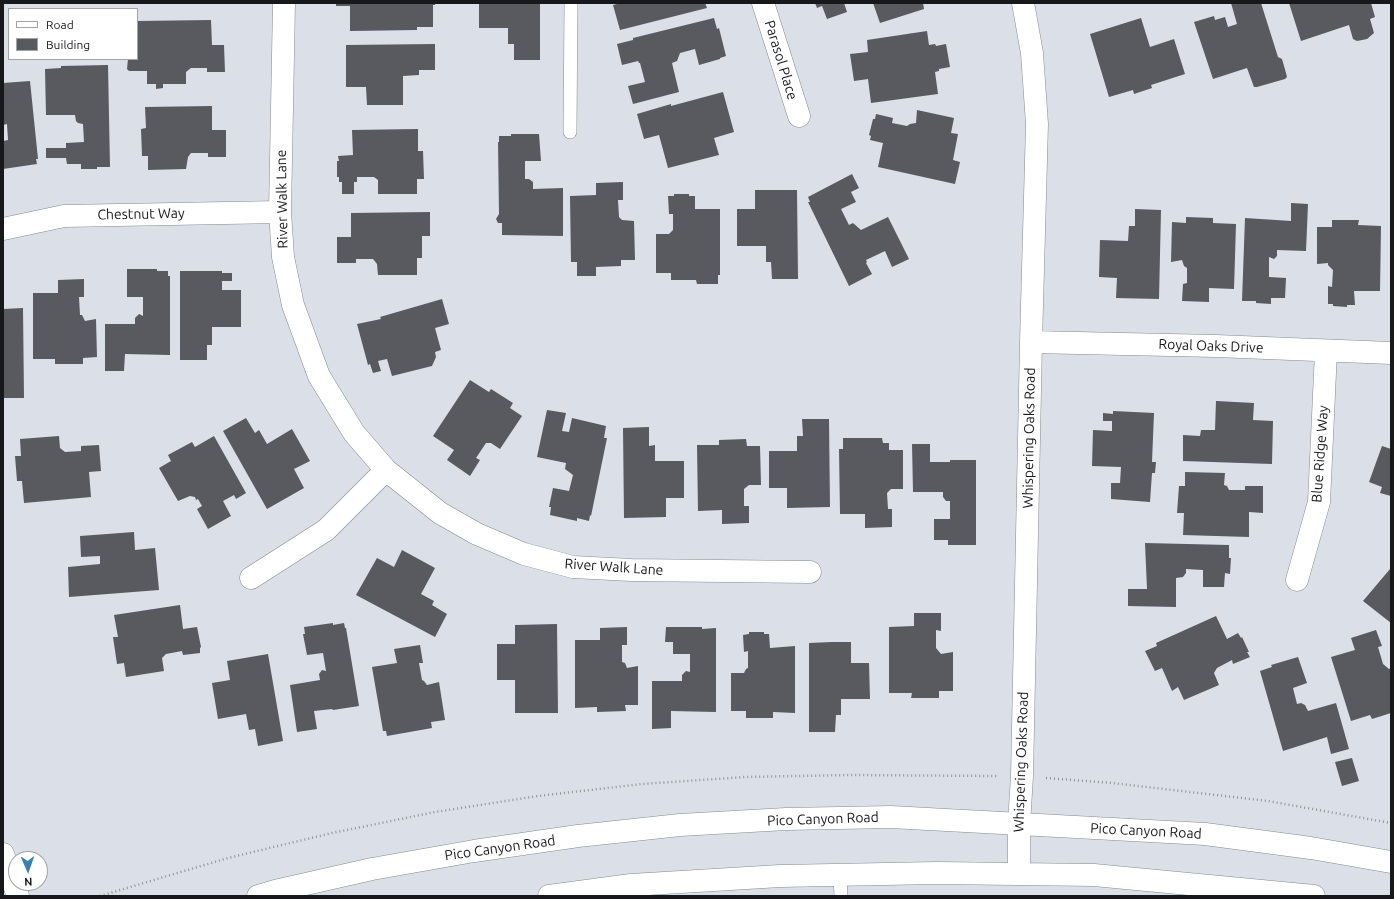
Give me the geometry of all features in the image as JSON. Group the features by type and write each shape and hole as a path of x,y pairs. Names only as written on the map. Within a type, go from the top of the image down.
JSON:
{"street":[{"name":"River Walk Lane","path":"284,3 280,212 283,257 294,305 319,376 354,433 386,470 440,513 477,534 524,554 572,567 631,570 810,572"},
{"name":"Parasol Place","path":"764,3 799,116"},
{"name":"Whispering Oaks Road","path":"1019,874 1036,124 1032,53 1023,3"},
{"name":"Chestnut Way","path":"3,229 64,216 280,212"},
{"name":"Royal Oaks Drive","path":"1031,342 1216,346 1391,353"},
{"name":"Blue Ridge Way","path":"1296,580 1319,502 1326,350"},
{"path":"251,578 326,530 386,470"},
{"name":"Pico Canyon Road","path":"258,896 372,869 474,851 578,836 680,825 786,819 891,817 1205,834 1311,848 1391,862"},
{"path":"3,854 18,896"},
{"path":"549,896 631,885 780,876 937,873 1094,875 1314,896"}],"lane":[{"path":"570,132 571,3"},
{"path":"840,875 841,896"}],"building":[{"path":"336,3 435,3 435,5 433,5 433,27 417,27 417,30 350,31 350,6 336,6"},
{"path":"479,3 540,3 540,60 514,60 514,44 508,44 508,28 479,28"},
{"path":"621,3 705,3 707,8 620,30 613,5"},
{"path":"815,3 844,3 847,12 827,19 822,6 817,8"},
{"path":"873,3 923,3 924,9 880,23"},
{"path":"1231,3 1261,3 1278,57 1282,59 1287,77 1285,79 1254,87 1247,68 1213,79 1194,22 1214,16 1215,20 1225,17 1228,27 1237,24"},
{"path":"1289,3 1371,3 1375,17 1370,19 1374,33 1367,39 1357,41 1353,39 1349,25 1301,41"},
{"path":"714,18 717,29 719,28 726,56 699,65 695,49 680,53 677,61 672,63 679,92 633,104 628,86 645,82 640,63 638,61 622,65 617,44 633,40 633,38"},
{"path":"1141,18 1150,47 1174,39 1185,74 1151,85 1152,88 1134,94 1133,90 1109,97 1090,34"},
{"path":"211,20 212,45 224,45 225,72 207,72 207,68 191,68 186,72 186,84 163,84 163,88 156,89 156,84 147,84 147,71 129,71 127,69 128,60 138,60 138,21"},
{"path":"927,31 929,45 935,44 936,46 946,44 950,67 939,69 939,71 935,72 938,94 871,103 868,79 854,81 850,54 868,52 867,40"},
{"path":"435,44 435,70 419,70 419,75 403,76 403,105 367,105 366,87 346,87 346,45"},
{"path":"108,65 110,167 81,169 81,164 67,164 66,158 46,158 46,148 66,148 66,143 84,142 83,124 76,121 75,115 46,115 45,69 61,68 61,66"},
{"path":"30,81 38,159 36,159 37,164 3,169 3,141 8,140 7,124 3,125 3,83"},
{"path":"723,92 734,132 714,138 719,155 668,168 659,135 644,139 637,114 671,104 671,106"},
{"path":"212,106 212,130 226,130 226,157 208,157 208,153 191,153 188,157 186,169 148,170 148,156 142,156 141,129 146,128 145,107"},
{"path":"917,110 954,118 951,133 958,134 953,160 960,162 955,184 878,167 883,143 870,140 871,136 869,135 873,119 875,119 876,114 893,118 892,123 907,126 916,123"},
{"path":"418,129 418,151 423,151 424,179 417,179 417,194 378,194 378,180 374,177 357,177 357,182 354,182 354,194 342,194 342,182 339,182 339,177 337,177 337,161 339,161 338,156 353,155 352,130"},
{"path":"511,134 539,134 541,161 525,161 525,179 529,179 533,182 533,189 563,188 563,236 502,235 502,223 498,223 496,219 499,214 498,142 499,136 511,136"},
{"path":"852,174 859,188 851,192 856,202 841,209 849,225 853,223 861,230 888,217 909,259 892,267 885,251 866,260 872,274 849,286 808,202 810,202 808,197"},
{"path":"623,182 623,200 618,200 619,217 622,220 634,221 635,260 621,260 621,266 596,267 596,276 577,276 577,262 571,262 570,196 596,195 596,183"},
{"path":"755,190 797,190 798,279 772,279 771,262 766,262 766,246 737,246 737,209 755,209"},
{"path":"674,194 689,194 689,196 695,196 695,209 720,209 720,275 718,275 718,284 697,284 696,280 671,280 671,273 656,273 656,234 669,234 673,230 673,214 669,214 668,196 674,196"},
{"path":"1291,203 1308,204 1306,251 1277,250 1277,256 1274,259 1269,257 1269,277 1286,278 1285,298 1271,298 1271,304 1256,303 1256,301 1242,301 1245,218 1291,221"},
{"path":"1135,209 1161,210 1159,299 1116,298 1117,278 1099,277 1100,240 1128,241 1129,226 1135,226"},
{"path":"430,212 430,236 422,236 422,258 417,258 417,275 378,275 377,264 373,259 356,259 356,263 337,263 337,237 351,237 351,213"},
{"path":"1186,217 1213,218 1213,223 1236,224 1234,289 1209,288 1209,302 1182,301 1183,284 1187,283 1187,268 1184,266 1182,260 1171,262 1172,222 1186,223"},
{"path":"1332,220 1359,220 1358,225 1381,226 1380,291 1354,291 1355,305 1347,305 1347,307 1328,304 1328,286 1332,287 1333,270 1328,263 1317,264 1317,227 1332,227"},
{"path":"127,269 157,269 157,271 168,271 168,276 170,276 170,355 125,354 124,371 105,371 105,324 135,324 135,318 139,314 143,316 143,297 127,297"},
{"path":"180,271 222,271 222,273 232,273 232,281 222,281 222,290 241,290 241,327 212,327 212,345 207,345 207,360 180,360"},
{"path":"84,279 84,297 79,297 80,315 82,315 85,321 96,319 97,357 83,358 83,364 55,364 55,359 33,359 33,293 58,293 58,280"},
{"path":"442,299 449,324 435,328 441,350 435,352 436,357 432,366 392,376 387,359 378,361 381,371 373,373 370,364 368,365 357,324 381,319 380,317"},
{"path":"23,308 24,398 3,398 3,309"},
{"path":"470,380 489,392 491,389 513,403 510,408 522,416 500,449 491,443 486,443 476,458 480,460 470,476 447,460 454,450 433,436"},
{"path":"1216,401 1254,403 1253,420 1273,421 1272,464 1183,461 1183,435 1200,436 1201,430 1215,430"},
{"path":"547,410 566,413 562,431 569,432 572,418 606,426 604,438 607,438 589,521 577,518 577,521 550,515 551,507 549,507 553,488 569,491 573,475 565,469 566,463 537,457"},
{"path":"1113,411 1154,413 1152,462 1156,462 1155,473 1152,473 1150,502 1111,499 1111,483 1120,483 1121,467 1092,466 1093,430 1112,431 1112,421 1103,421 1103,413 1113,414"},
{"path":"246,418 255,433 259,430 267,444 292,429 310,461 294,469 304,488 267,509 223,431"},
{"path":"802,419 829,419 830,507 787,508 787,488 769,488 769,451 797,451 797,436 803,436"},
{"path":"649,427 649,446 655,445 655,461 684,461 684,498 666,498 666,517 624,518 623,428"},
{"path":"59,436 60,448 65,452 81,451 81,446 99,445 101,471 89,472 91,497 24,503 22,481 17,481 15,456 21,456 20,439"},
{"path":"214,436 246,493 236,499 234,495 223,501 231,516 208,529 197,509 202,506 198,499 196,500 195,497 190,496 178,501 159,468 171,461 168,455 192,442 195,447"},
{"path":"843,438 882,438 883,443 889,443 889,450 903,450 903,489 891,489 887,493 888,509 892,509 892,527 865,528 865,514 840,514 839,449 843,449"},
{"path":"746,439 747,446 760,446 761,485 749,485 744,489 744,506 749,506 749,523 722,524 722,510 698,511 697,445 719,445 719,440"},
{"path":"912,444 930,444 930,462 976,460 976,545 948,545 948,540 934,540 934,519 950,519 950,501 946,501 943,497 943,492 913,492"},
{"path":"1382,446 1391,449 1391,496 1380,493 1382,487 1369,482"},
{"path":"1185,472 1225,473 1224,485 1227,486 1229,490 1245,490 1245,486 1263,486 1263,513 1249,512 1249,537 1183,535 1184,513 1177,513 1179,486 1185,486"},
{"path":"134,532 135,550 155,548 159,590 69,597 68,567 100,564 100,556 81,557 80,536"},
{"path":"1145,543 1229,545 1229,558 1231,558 1230,574 1225,573 1224,587 1203,587 1203,570 1186,569 1186,573 1183,577 1176,578 1176,607 1128,606 1128,589 1147,589"},
{"path":"402,550 435,568 421,594 434,601 432,605 447,614 435,637 356,595 377,558 394,567"},
{"path":"1390,569 1391,570 1391,623 1363,601"},
{"path":"180,605 183,629 197,627 201,647 200,653 183,655 182,651 166,654 162,658 164,671 126,677 124,663 117,664 113,637 118,637 114,615"},
{"path":"914,613 941,613 941,631 936,630 936,648 941,654 953,652 953,691 939,691 939,698 911,698 912,693 889,693 889,627 914,626"},
{"path":"1216,616 1227,639 1238,633 1241,638 1242,637 1250,657 1233,664 1232,660 1217,668 1214,673 1219,685 1184,700 1178,687 1172,691 1162,668 1155,671 1145,651 1157,646 1156,643"},
{"path":"333,623 333,625 344,623 346,628 359,706 314,711 317,729 297,732 290,685 320,680 319,674 322,670 326,671 323,653 307,655 303,634 305,634 304,627"},
{"path":"557,624 558,713 515,713 515,680 497,680 497,644 515,644 515,625"},
{"path":"627,627 627,645 622,645 622,662 625,663 627,668 638,666 638,705 625,705 626,711 597,712 597,707 575,708 575,640 600,640 600,628"},
{"path":"666,627 702,627 702,629 716,628 716,712 671,711 671,728 652,729 652,681 682,681 682,675 686,671 690,672 690,654 673,654 673,642 665,642"},
{"path":"1376,630 1382,646 1378,647 1383,664 1389,669 1391,668 1391,713 1372,719 1370,715 1351,721 1331,657 1355,650 1351,638"},
{"path":"749,632 764,632 764,634 769,634 770,648 795,646 795,713 773,712 773,718 746,718 746,711 731,711 731,673 744,673 748,668 748,651 744,652 743,635 749,634"},
{"path":"851,642 851,663 869,663 870,699 841,699 841,715 836,715 835,732 809,732 809,643"},
{"path":"420,645 423,663 419,663 422,680 427,685 439,682 445,720 431,722 432,728 387,736 386,731 383,731 372,667 397,663 394,649"},
{"path":"268,654 283,741 258,746 255,729 249,730 246,714 218,719 212,683 230,680 227,661"},
{"path":"1298,657 1307,683 1293,688 1297,704 1301,703 1305,705 1308,711 1336,703 1349,749 1331,754 1327,737 1283,751 1260,671 1272,667 1271,665"},
{"path":"1352,758 1359,781 1342,786 1335,762"}]}
